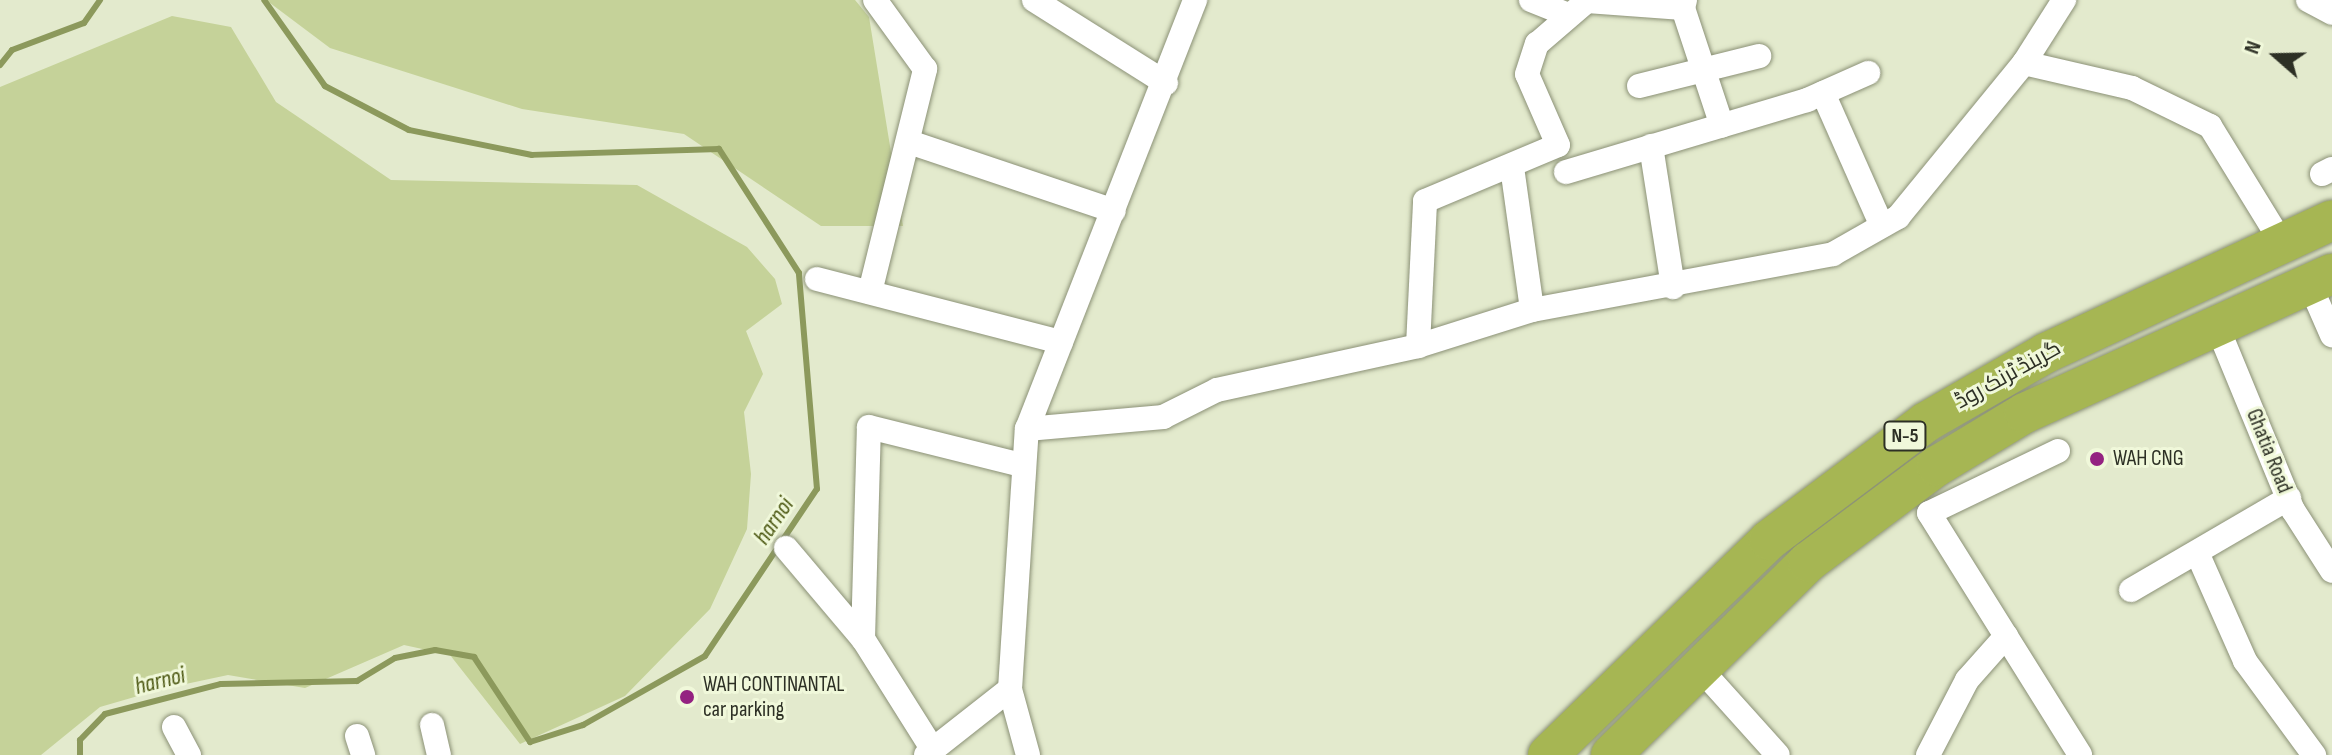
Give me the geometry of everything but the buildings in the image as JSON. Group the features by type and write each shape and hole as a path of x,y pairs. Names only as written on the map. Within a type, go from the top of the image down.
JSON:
{"highway":[{"name":"گرینڈ ٹرنک روڈ","path":"1548,755 1769,540 1926,422 2046,353 2332,220"},
{"name":"گرینڈ ٹرنک روڈ","path":"1611,755 1696,664 1808,562 1937,466 2025,413 2321,279"}],"street":[{"path":"1034,0 1166,83"},
{"path":"1028,755 1010,689 1021,465 1027,429 1166,83 1195,0"},
{"path":"1531,0 1566,14"},
{"path":"1027,429 1163,417 1217,390 1418,346 1532,310 1673,287 1833,254 1898,217 2024,63 2064,0"},
{"path":"2308,0 2332,13"},
{"path":"1418,346 1422,207 1558,145 1527,64 1566,14 1587,1 1684,4 1722,126"},
{"path":"870,292 925,69 883,3"},
{"path":"1639,86 1759,56"},
{"path":"2024,63 2132,88 2210,126 2282,243"},
{"path":"1566,172 1823,93 1868,73"},
{"path":"1823,93 1882,226"},
{"path":"909,142 1114,211"},
{"path":"1651,146 1673,287"},
{"path":"1512,167 1532,310"},
{"path":"817,279 1061,342"},
{"path":"2321,279 2332,335"},
{"name":"Ghatia Road","path":"2217,326 2289,498 2332,571"},
{"path":"863,639 869,427 1021,465"},
{"path":"2058,451 1929,513 2080,755"},
{"path":"2131,590 2199,557 2289,498"},
{"path":"786,548 863,639 929,753 1010,689"},
{"path":"2199,557 2245,661 2314,755"},
{"path":"1928,755 1967,680 2006,636"},
{"path":"1696,664 1778,755"},
{"path":"432,725 439,755"},
{"path":"174,727 189,755"}],"green space":[{"path":"266,0 855,0 869,17 903,226 821,226 684,134 522,109 330,48"},
{"path":"172,16 231,27 276,102 391,180 637,185 747,247 775,279 782,304 746,331 763,374 744,412 751,474 747,529 710,609 625,696 520,744 450,655 404,645 305,688 228,675 162,689 100,707 41,755 0,755 0,87"}],"waterway":[{"name":"harnoi","path":"0,65 12,50 84,23 100,0"},
{"name":"harnoi","path":"80,755 80,740 105,714 221,684 357,681 395,658 435,650 474,657 530,742 583,725 705,656 817,489 799,273 719,149 532,155 409,130 325,86 264,0"}],"place":[{"name":"WAH CNG","path":"2097,459"},
{"name":"WAH CONTINANTAL car parking","path":"687,697"}]}
